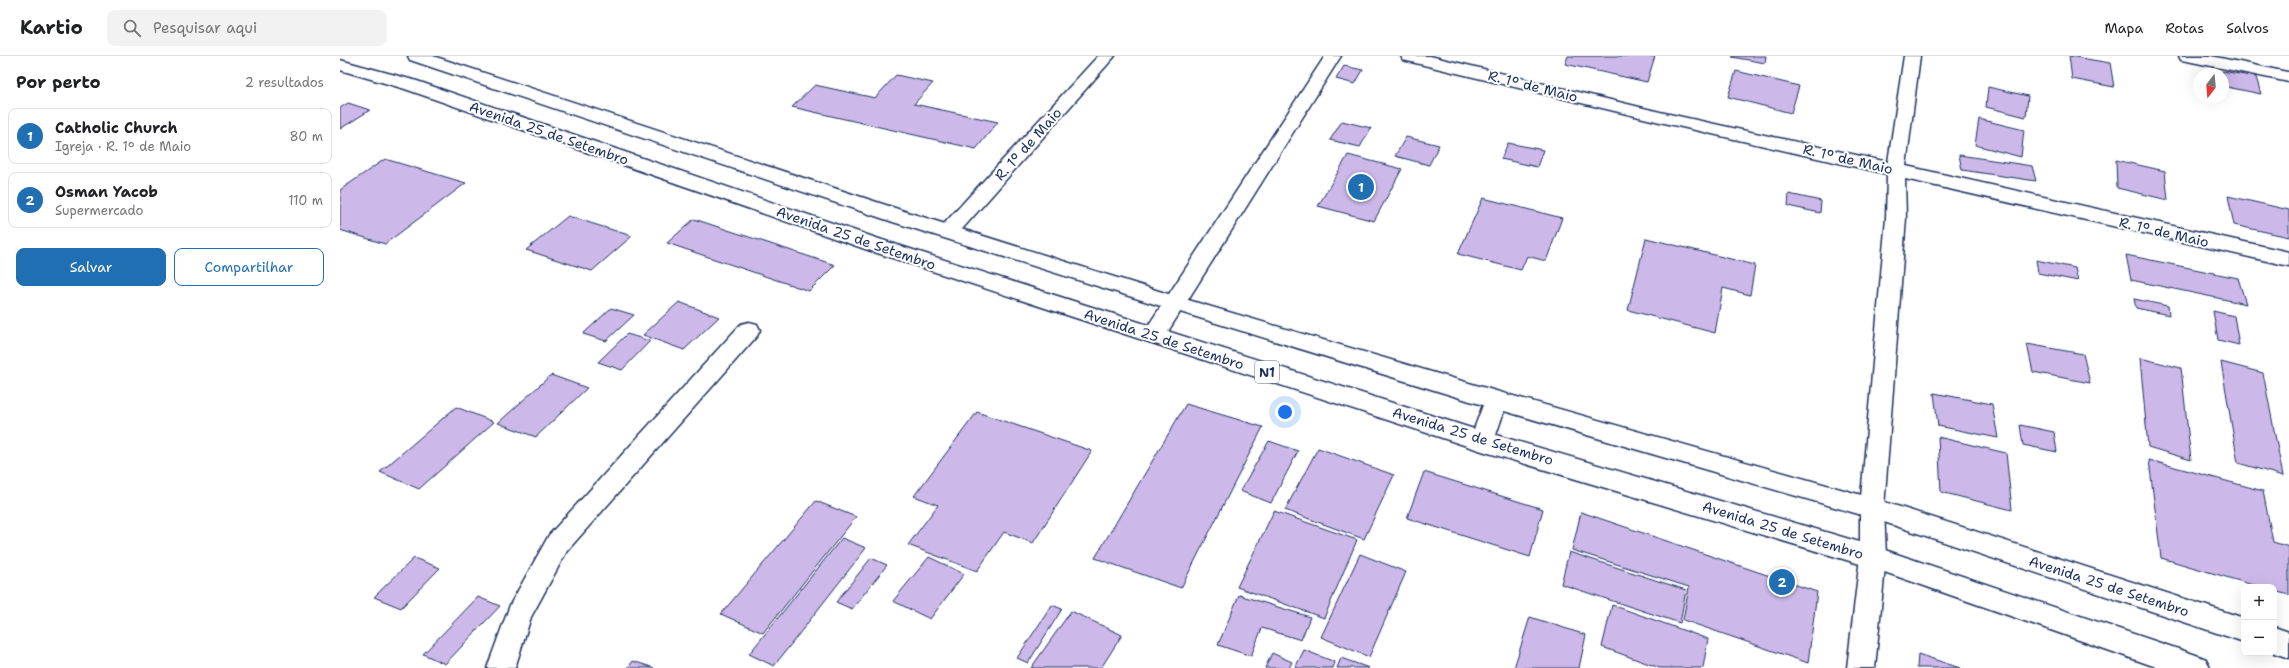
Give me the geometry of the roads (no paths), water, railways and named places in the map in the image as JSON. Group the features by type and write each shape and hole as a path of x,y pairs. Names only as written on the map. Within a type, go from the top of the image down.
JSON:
{"main road":[{"name":"Avenida 25 de Setembro","path":"416,56 900,216 1174,303 1496,400 1872,508 2241,629"},
{"name":"R. 1º de Maio","path":"948,231 1107,56"},
{"path":"1154,336 1333,56"},
{"name":"R. 1º de Maio","path":"1408,56 1660,117 2289,259"},
{"path":"1861,668 1873,557 1872,508 1896,218 1896,170 1912,56"},
{"path":"2187,56 2287,77"},
{"name":"Avenida 25 de Setembro","path":"340,65 411,85 875,245 1154,336 1482,441 1873,557 2196,668"},
{"path":"875,245 900,216"},
{"path":"501,668 519,614 558,543 749,330"},
{"path":"1482,441 1496,400"},
{"path":"2277,641 2289,645"}],"place":[{"name":"Catholic Church","path":"1361,187"},
{"name":"Osman Yacob","path":"1782,582"}]}
